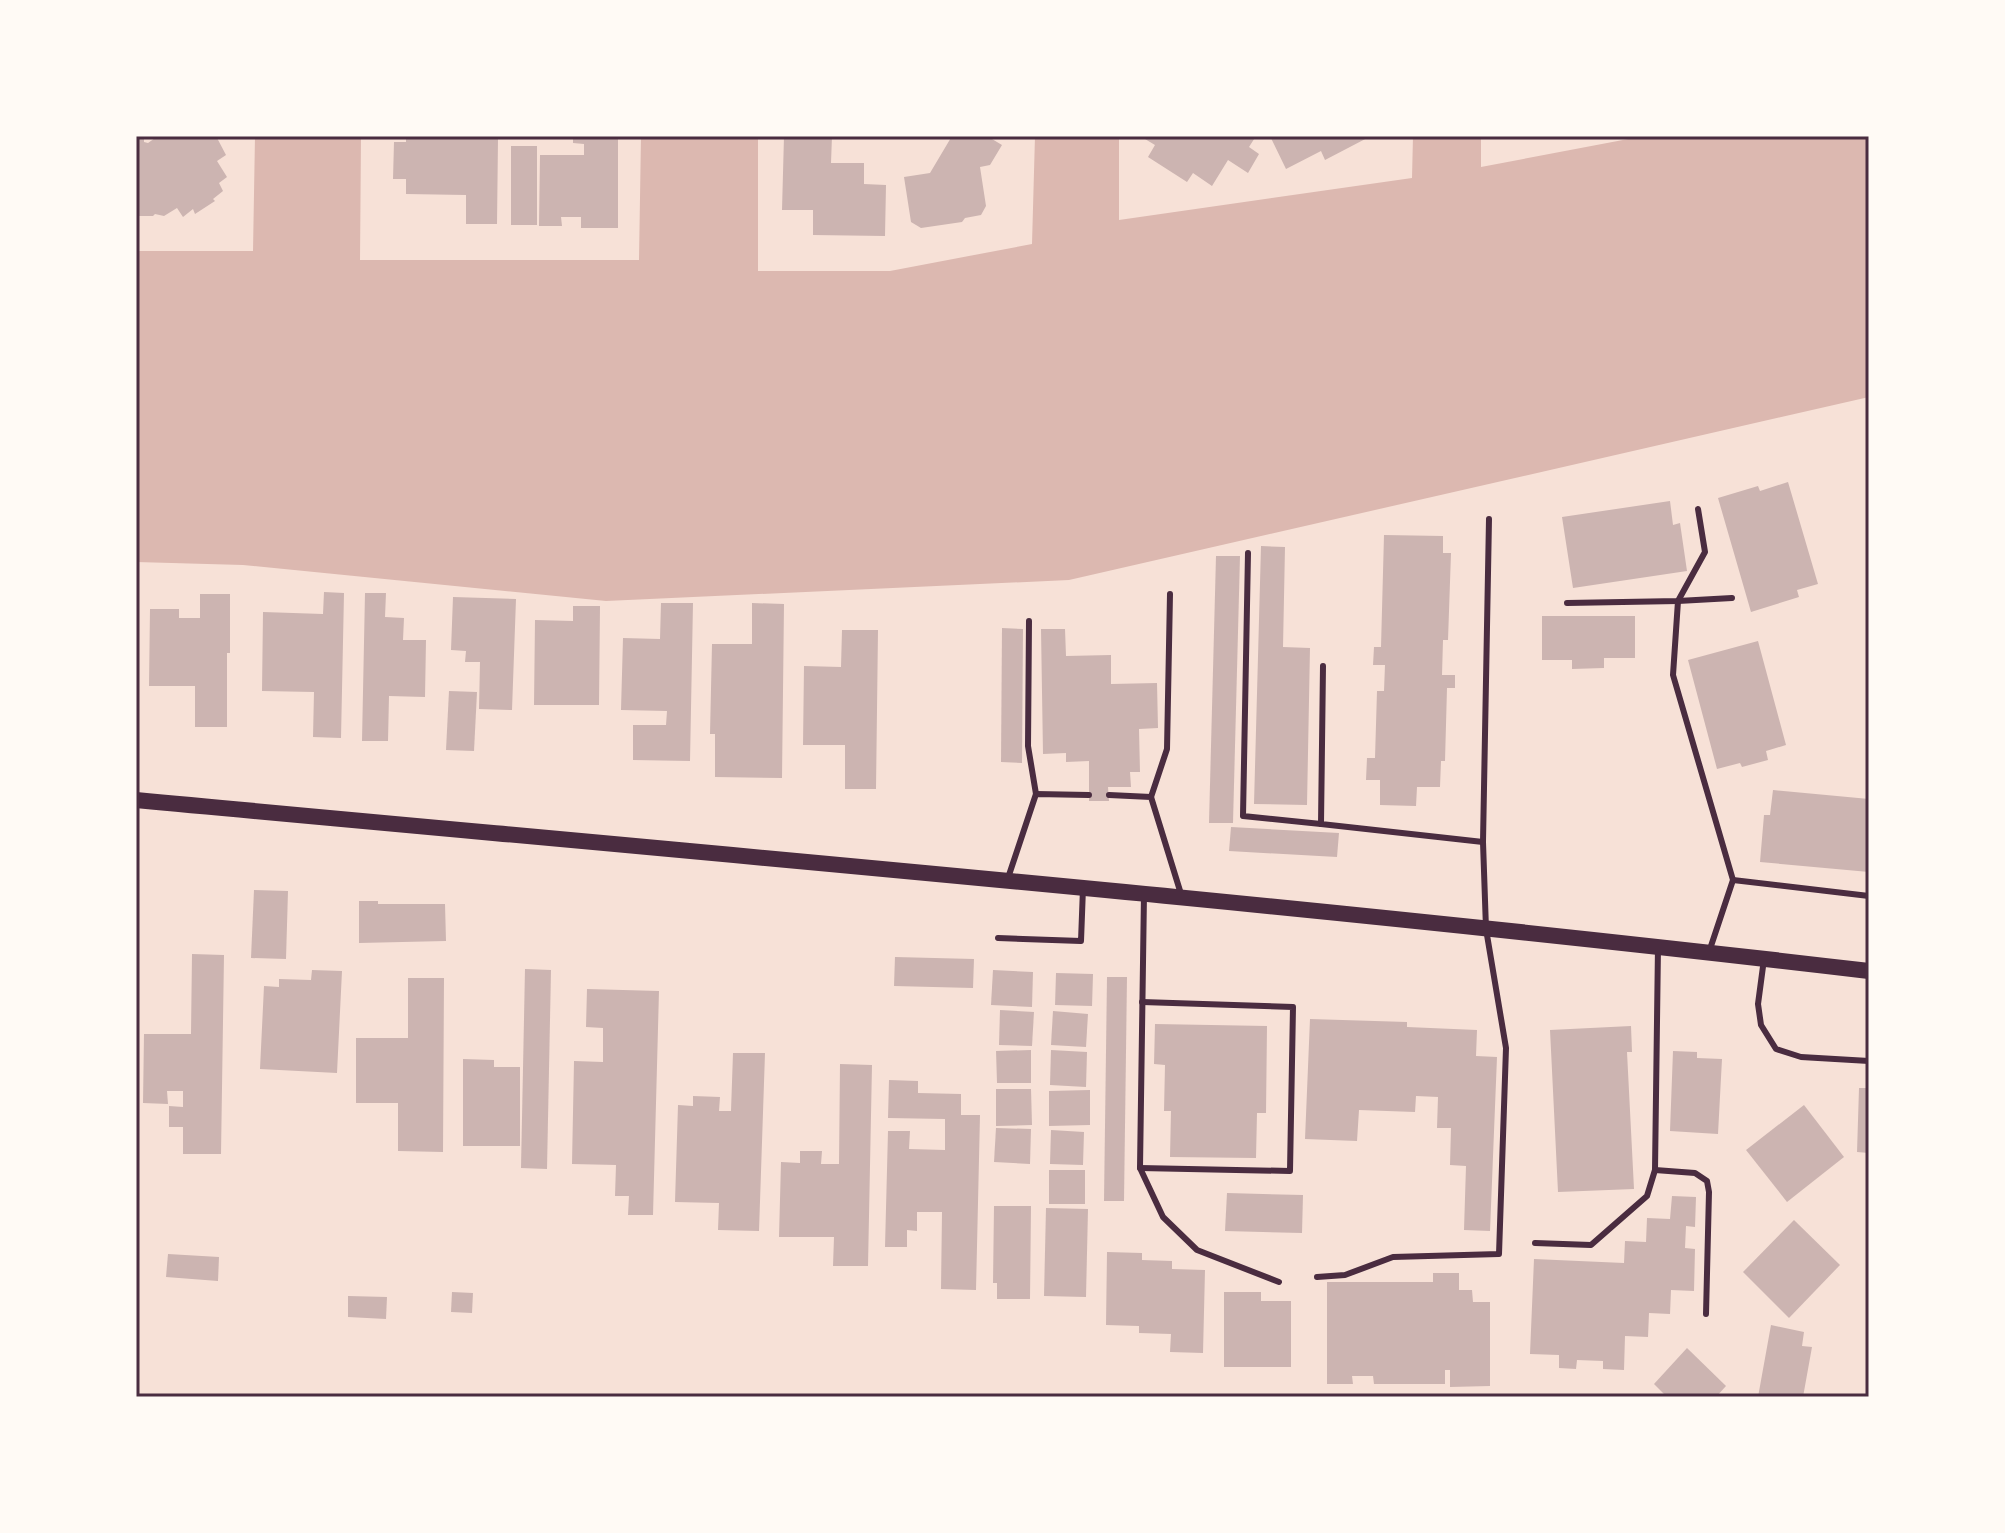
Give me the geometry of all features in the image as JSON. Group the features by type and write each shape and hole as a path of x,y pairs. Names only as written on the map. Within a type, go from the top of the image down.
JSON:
{"main road":[{"path":"136,800 1144,894 1869,971"}],"lane":[{"path":"1698,509 1705,552 1678,601 1673,675 1733,880 1709,953"},
{"path":"1317,1277 1345,1275 1393,1257 1499,1254 1506,1048 1486,929 1483,842 1489,519"},
{"path":"1248,553 1243,816 1483,842"},
{"path":"1170,594 1167,749 1151,797 1181,898"},
{"path":"1567,603 1732,598"},
{"path":"1007,881 1036,794 1028,746 1029,621"},
{"path":"1321,824 1323,666"},
{"path":"1036,794 1089,795"},
{"path":"1109,795 1151,797"},
{"path":"1733,880 1869,896"},
{"path":"998,938 1081,941 1083,888"},
{"path":"1144,894 1140,1168 1163,1217 1197,1250 1279,1282"},
{"path":"1535,1243 1591,1245 1647,1196 1655,1170 1658,947"},
{"path":"1764,959 1758,1004 1761,1025 1776,1049 1801,1057 1869,1061"},
{"path":"1140,1168 1290,1171 1293,1007 1142,1002"},
{"path":"1655,1170 1695,1173 1707,1181 1706,1314"}],"shaded area":[{"path":"255,136 361,136 360,260 639,260 641,136 758,136 758,271 890,271 1032,244 1035,136 1119,136 1119,220 1412,178 1413,136 1481,136 1481,167 1644,136 1869,136 1869,397 1069,580 606,601 243,565 136,562 136,251 253,251"}],"building":[{"path":"136,136 144,136 144,142 148,143 158,136 216,136 226,155 217,161 227,177 219,183 223,191 213,199 215,201 195,214 193,209 183,217 177,208 164,216 136,216"},
{"path":"406,136 498,139 497,224 466,224 466,195 406,194 406,179 393,179 394,142 406,142"},
{"path":"573,136 618,136 618,228 581,228 581,217 561,217 562,226 539,226 540,155 584,155 584,144 573,143"},
{"path":"784,136 832,136 831,163 864,163 864,184 886,185 885,236 813,235 813,210 782,210"},
{"path":"952,136 987,136 1002,145 990,165 980,167 986,206 981,215 965,218 962,222 921,228 911,222 904,177 930,173"},
{"path":"1140,136 1256,136 1249,147 1259,154 1248,173 1228,160 1212,186 1193,173 1187,182 1148,157 1155,145"},
{"path":"1270,136 1371,136 1325,160 1321,151 1286,169"},
{"path":"511,146 537,146 537,225 511,225"},
{"path":"1788,482 1818,584 1797,590 1799,597 1751,612 1718,498 1758,486 1760,491"},
{"path":"1670,501 1673,525 1680,523 1687,571 1573,588 1562,517"},
{"path":"1384,535 1443,536 1443,553 1451,553 1448,640 1443,640 1442,675 1455,675 1455,688 1447,688 1445,761 1441,761 1440,787 1417,787 1416,806 1380,805 1380,780 1366,780 1367,758 1375,758 1377,691 1384,691 1385,665 1373,665 1374,647 1381,647"},
{"path":"1261,546 1285,547 1283,647 1310,648 1307,805 1254,804"},
{"path":"1216,556 1240,556 1233,823 1209,823"},
{"path":"324,592 344,593 341,738 313,737 314,692 262,691 263,612 323,614"},
{"path":"365,593 386,593 385,617 404,618 403,640 426,640 425,697 389,696 388,741 362,741"},
{"path":"200,594 230,594 227,727 195,727 195,686 149,686 150,609 179,609 179,618 200,618"},
{"path":"453,597 516,599 512,710 479,709 480,662 465,662 466,651 451,650"},
{"path":"661,603 693,603 690,761 633,760 633,725 666,725 667,711 621,710 623,638 660,639"},
{"path":"752,603 784,604 782,778 715,777 715,734 710,734 712,644 752,644"},
{"path":"573,606 600,606 599,705 534,705 535,620 573,621"},
{"path":"1542,616 1635,616 1635,658 1604,658 1604,668 1572,669 1572,660 1542,660"},
{"path":"1002,628 1023,629 1022,763 1001,762"},
{"path":"1041,629 1065,629 1066,656 1111,655 1111,684 1157,683 1158,728 1139,729 1140,772 1130,772 1131,787 1108,787 1109,801 1089,801 1089,761 1066,762 1066,753 1043,754"},
{"path":"842,630 878,630 876,789 845,789 845,745 803,745 804,666 841,667"},
{"path":"1758,641 1786,745 1766,751 1768,760 1717,769 1688,660"},
{"path":"449,691 477,692 474,751 446,750"},
{"path":"1773,790 1869,799 1869,872 1760,862 1764,815 1770,815"},
{"path":"1231,827 1339,833 1337,857 1229,851"},
{"path":"254,890 288,891 286,959 251,958"},
{"path":"359,901 445,904 446,941 359,943"},
{"path":"192,954 224,955 221,1154 183,1154 183,1127 169,1127 169,1106 183,1107 183,1091 167,1091 168,1104 143,1103 144,1034 191,1034"},
{"path":"895,957 974,959 973,988 894,986"},
{"path":"525,969 551,970 547,1169 521,1168"},
{"path":"312,970 342,971 337,1073 260,1069 264,986 279,987 279,979 311,980"},
{"path":"993,970 1033,972 1032,1007 991,1005"},
{"path":"1056,973 1093,974 1092,1006 1055,1005"},
{"path":"1107,977 1127,977 1124,1201 1104,1201"},
{"path":"408,978 444,978 443,1152 398,1151 398,1103 356,1103 356,1038 408,1038"},
{"path":"587,989 659,991 653,1215 628,1215 629,1196 615,1196 616,1165 572,1164 574,1061 603,1062 603,1028 586,1027"},
{"path":"1000,1010 1034,1012 1032,1046 999,1045"},
{"path":"1053,1011 1088,1014 1086,1047 1051,1045"},
{"path":"1310,1019 1407,1022 1407,1027 1477,1030 1476,1056 1497,1057 1490,1231 1464,1230 1466,1166 1450,1165 1451,1128 1437,1128 1438,1097 1416,1096 1415,1112 1359,1110 1357,1141 1305,1139"},
{"path":"1155,1024 1267,1026 1266,1113 1257,1113 1256,1158 1170,1157 1171,1111 1164,1111 1165,1065 1154,1064"},
{"path":"1631,1026 1632,1052 1627,1052 1634,1189 1558,1192 1550,1030"},
{"path":"1031,1050 1031,1083 997,1083 996,1051"},
{"path":"1051,1050 1087,1052 1086,1087 1050,1085"},
{"path":"1673,1051 1697,1052 1697,1058 1722,1059 1718,1134 1670,1131"},
{"path":"733,1053 765,1053 759,1231 718,1230 719,1203 675,1202 678,1105 693,1106 693,1096 720,1097 719,1111 731,1111"},
{"path":"463,1059 494,1060 494,1067 520,1067 520,1146 463,1146"},
{"path":"840,1064 872,1065 868,1266 833,1266 834,1237 779,1237 781,1162 800,1163 800,1151 822,1151 821,1164 839,1164"},
{"path":"889,1080 918,1081 918,1093 961,1094 961,1115 980,1115 976,1290 941,1289 942,1212 917,1212 917,1231 907,1230 907,1247 885,1247 888,1131 910,1131 909,1149 945,1150 945,1119 888,1118"},
{"path":"1859,1088 1869,1088 1869,1153 1857,1152"},
{"path":"996,1089 1031,1089 1032,1125 996,1126"},
{"path":"1090,1090 1090,1125 1049,1126 1049,1091"},
{"path":"1804,1105 1844,1157 1787,1202 1746,1150"},
{"path":"996,1128 1031,1129 1030,1164 994,1162"},
{"path":"1051,1130 1084,1132 1083,1165 1050,1164"},
{"path":"1049,1170 1085,1170 1085,1204 1049,1204"},
{"path":"1227,1193 1303,1195 1302,1233 1225,1231"},
{"path":"1672,1196 1696,1197 1695,1227 1686,1226 1685,1248 1695,1249 1694,1291 1671,1290 1670,1314 1649,1313 1648,1337 1625,1336 1624,1370 1603,1369 1603,1361 1577,1360 1576,1369 1559,1368 1559,1355 1530,1354 1534,1259 1624,1263 1625,1241 1646,1242 1647,1218 1670,1219"},
{"path":"994,1206 1031,1206 1030,1299 997,1299 997,1283 993,1283"},
{"path":"1046,1208 1088,1209 1086,1297 1044,1296"},
{"path":"1794,1220 1840,1265 1789,1318 1743,1272"},
{"path":"1107,1252 1142,1253 1142,1260 1172,1261 1172,1269 1205,1270 1203,1353 1170,1352 1171,1334 1139,1333 1139,1326 1106,1325"},
{"path":"168,1254 219,1257 218,1281 166,1277"},
{"path":"1433,1273 1459,1273 1459,1290 1472,1290 1473,1302 1490,1302 1490,1386 1450,1387 1450,1370 1445,1370 1445,1384 1374,1384 1373,1376 1352,1376 1353,1384 1327,1384 1327,1282 1433,1282"},
{"path":"452,1292 473,1293 472,1313 451,1312"},
{"path":"1224,1292 1261,1292 1261,1301 1291,1301 1291,1367 1224,1367"},
{"path":"348,1296 387,1297 386,1319 348,1317"},
{"path":"1771,1325 1804,1332 1802,1346 1812,1347 1803,1397 1758,1397"},
{"path":"1687,1348 1726,1386 1716,1397 1667,1397 1654,1384"}]}
